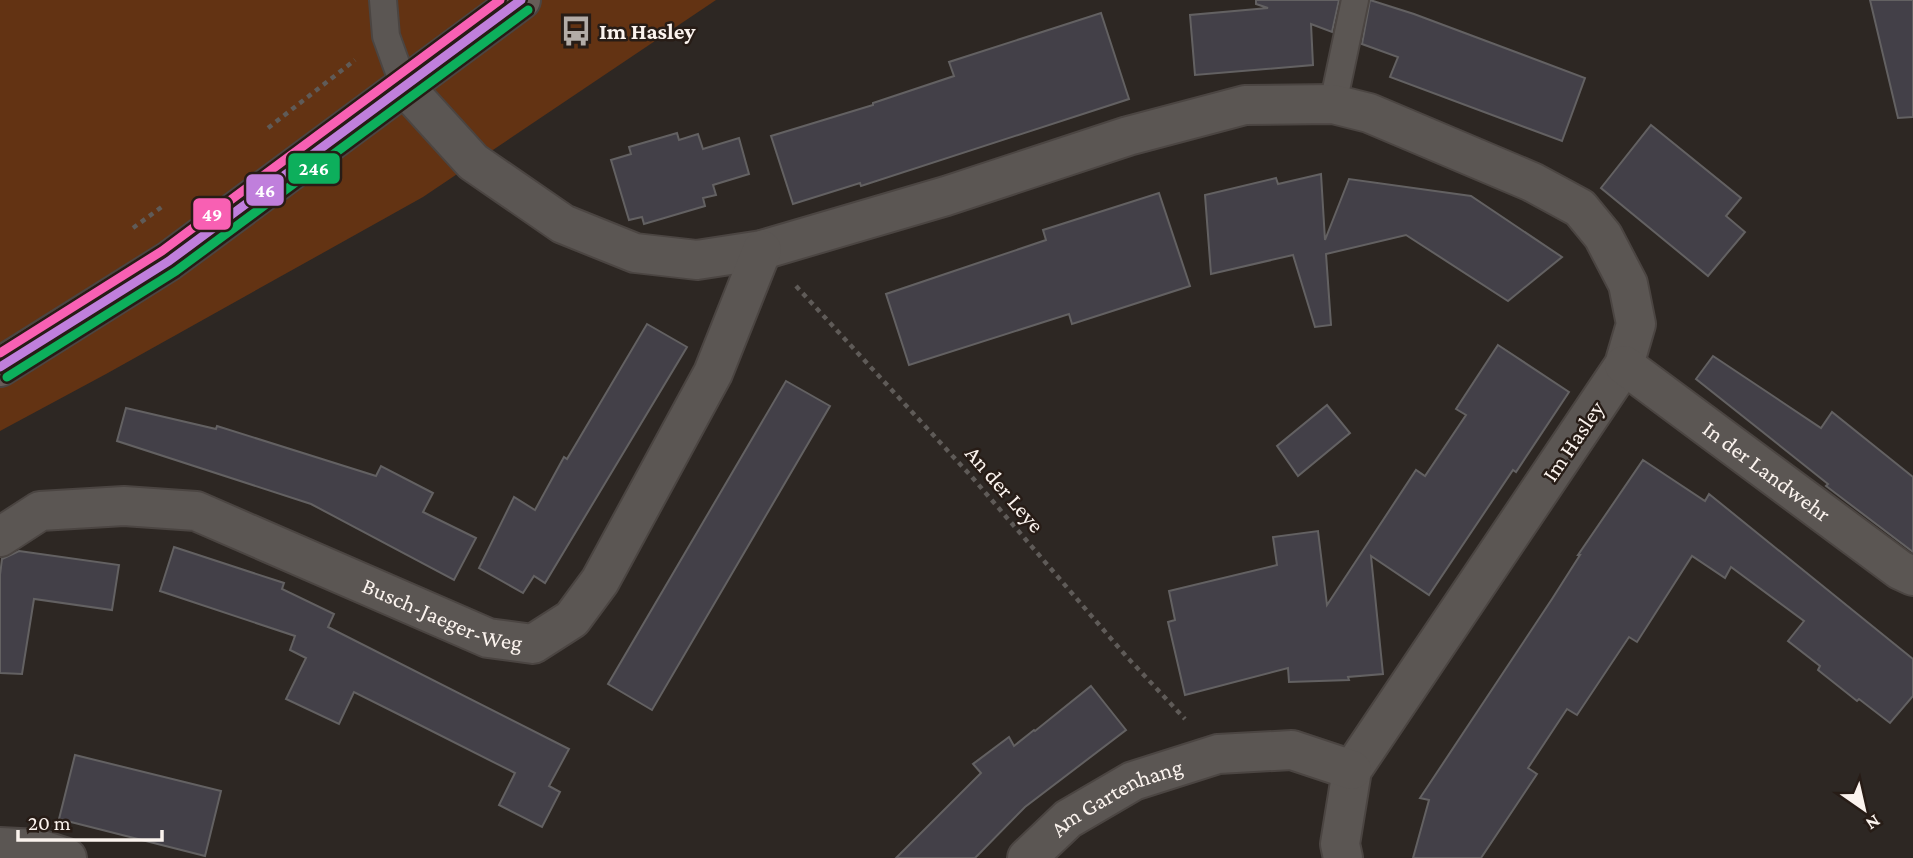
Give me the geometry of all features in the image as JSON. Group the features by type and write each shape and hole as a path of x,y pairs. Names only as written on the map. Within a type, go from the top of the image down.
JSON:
{"main road":[{"path":"0,367 169,261 521,0"}],"street":[{"name":"Im Hasley","path":"404,86 473,162 563,224 635,253 697,260 762,250 946,196 1128,136 1245,105 1333,104 1369,113 1532,182 1580,208 1604,236 1628,284 1636,324 1624,365 1352,770"},
{"name":"Busch-Jaeger-Weg","path":"0,537 40,511 124,506 196,511 488,638 533,644 572,619 600,581 713,373 762,250"},
{"name":"In der Landwehr","path":"1624,365 1900,570 1913,576"},
{"path":"1218,754 1292,750 1352,770 1340,844 1343,858"},
{"name":"Am Gartenhang","path":"1027,858 1068,818 1133,781 1218,754"},
{"path":"0,847 39,849 67,858"}],"lane":[{"path":"383,0 386,36 404,86"},
{"path":"1333,104 1355,0"}],"path":[{"path":"259,136 386,36"},
{"path":"124,233 170,201"},
{"name":"An der Leye","path":"762,250 971,476 1126,656 1218,754"}],"shaded area":[{"path":"0,0 716,0 423,197 0,431"}],"building":[{"path":"1256,0 1339,0 1332,32 1311,24 1313,65 1195,75 1190,15 1268,8 1256,4"},
{"path":"1370,0 1585,78 1562,141 1390,77 1398,57 1362,44"},
{"path":"1870,0 1913,0 1913,117 1898,118"},
{"path":"1101,13 1129,99 861,186 860,183 793,204 771,136 873,105 954,76 949,62"},
{"path":"1651,125 1741,198 1726,216 1745,232 1708,276 1601,188"},
{"path":"677,133 679,140 698,134 703,149 739,138 749,174 713,185 716,195 703,198 705,206 644,224 642,217 629,220 611,160 631,154 629,147"},
{"path":"1321,174 1325,240 1349,179 1471,196 1562,257 1508,301 1406,235 1326,254 1331,325 1315,327 1293,255 1211,274 1205,195 1276,178 1278,184"},
{"path":"1159,193 1190,286 1072,324 1069,314 909,365 886,294 1046,240 1043,230"},
{"path":"647,324 687,347 545,583 534,576 523,593 479,568 514,497 535,510 564,457 567,459"},
{"path":"1498,345 1569,392 1429,595 1371,556 1383,674 1348,677 1349,680 1289,682 1288,668 1185,695 1168,622 1175,620 1169,591 1277,565 1273,537 1318,531 1327,605 1416,470 1425,476 1466,415 1456,409"},
{"path":"1713,356 1821,428 1832,412 1913,477 1913,552 1826,486 1828,484 1696,379"},
{"path":"786,381 830,406 652,710 608,684"},
{"path":"1327,405 1350,433 1298,476 1277,446"},
{"path":"126,408 216,429 217,426 376,476 381,466 433,493 423,512 476,538 454,580 311,504 117,441"},
{"path":"1643,460 1705,501 1709,494 1913,659 1913,696 1890,723 1818,670 1820,666 1788,641 1804,621 1731,567 1725,578 1692,556 1637,642 1629,637 1577,715 1567,709 1528,768 1537,774 1481,858 1413,858 1429,800 1420,798"},
{"path":"174,547 284,583 282,589 334,614 328,627 569,749 549,786 560,792 542,827 499,805 515,773 354,692 339,724 286,699 306,658 290,650 295,636 160,591"},
{"path":"19,551 119,565 112,610 34,599 22,674 0,673 2,559"},
{"path":"1091,686 1126,730 1025,807 975,858 896,858 981,773 973,764 1009,737 1014,746"},
{"path":"75,755 221,791 205,856 59,819"}],"transit line":[{"name":"49","path":"0,353 162,251 500,0"},
{"name":"46","path":"0,367 169,261 521,0"},
{"name":"246","path":"7,377 176,271 528,10"}],"place":[{"name":"Im Hasley","path":"576,31"}]}
